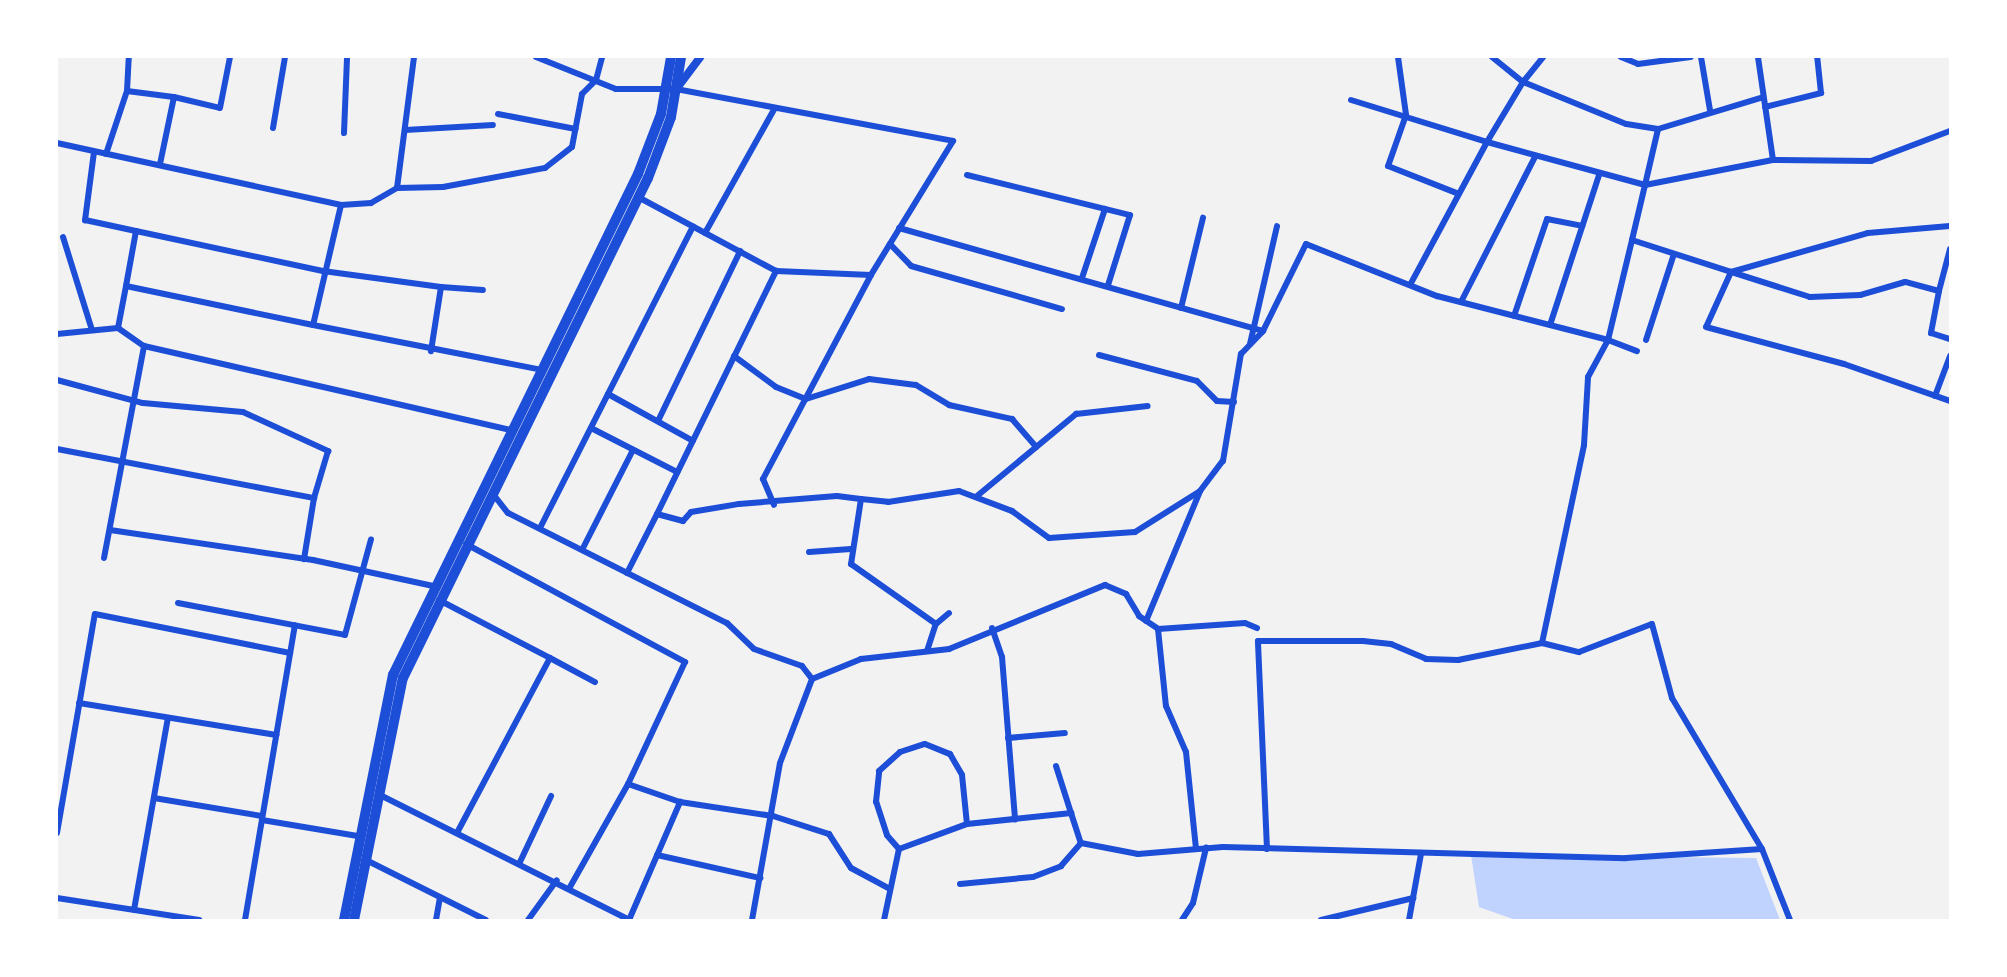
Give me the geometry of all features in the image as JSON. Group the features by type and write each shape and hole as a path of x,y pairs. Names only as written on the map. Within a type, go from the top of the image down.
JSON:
{"highway":[{"path":"434,593 465,544 512,430 638,174 671,89 670,57"},
{"path":"344,920 358,836 371,791 393,675 638,197 681,57"},
{"path":"354,920 365,859 371,791"}],"street":[{"path":"106,154 127,91 129,57"},
{"path":"127,91 174,97 220,108 230,57"},
{"path":"273,128 285,57"},
{"path":"344,134 347,57"},
{"path":"397,188 414,57"},
{"path":"536,57 616,89 671,89 953,141 871,275 763,479 774,505"},
{"path":"57,143 341,205 371,203 397,188 442,187 545,168 572,147 582,94 596,80 602,57"},
{"path":"671,89 700,57"},
{"path":"1398,57 1406,115 1388,166 1459,194"},
{"path":"1492,57 1523,82 1626,124 1658,129 1710,110 1763,97"},
{"path":"1410,285 1487,142 1523,82 1543,57"},
{"path":"1622,57 1638,64 1691,57"},
{"path":"1701,57 1710,110"},
{"path":"1758,57 1773,160"},
{"path":"1765,107 1821,93 1817,57"},
{"path":"160,164 174,97"},
{"path":"1351,100 1406,115 1535,157 1645,185 1773,160 1871,161 1950,131"},
{"path":"705,233 775,108"},
{"path":"498,114 576,129"},
{"path":"405,130 493,125"},
{"path":"1542,643 1584,445 1588,377 1608,340 1658,129"},
{"path":"94,152 85,220 323,271 441,287 483,290"},
{"path":"1461,302 1535,157"},
{"path":"967,175 1130,215 1108,285"},
{"path":"1550,325 1599,175"},
{"path":"638,197 776,271 871,275"},
{"path":"314,325 323,271 341,205"},
{"path":"1082,278 1104,209"},
{"path":"1181,308 1203,218"},
{"path":"1514,316 1547,219 1582,226"},
{"path":"541,526 693,226"},
{"path":"1250,344 1250,327 1277,226"},
{"path":"1950,226 1868,233 1731,272 1706,327 1844,363 1950,401"},
{"path":"900,228 1263,330"},
{"path":"118,328 136,231"},
{"path":"63,237 92,330"},
{"path":"1632,240 1810,297 1860,296 1905,282 1940,291"},
{"path":"890,244 910,266 1062,309"},
{"path":"1146,621 1200,491 1223,461 1241,354 1263,330 1306,244 1410,285 1461,302 1608,340 1637,351"},
{"path":"1950,249 1947,274 1940,291 1930,333 1950,339"},
{"path":"658,422 740,251"},
{"path":"1646,340 1674,254"},
{"path":"627,573 776,271"},
{"path":"126,286 431,351 542,370"},
{"path":"431,351 441,287"},
{"path":"57,334 118,328 144,346 512,430"},
{"path":"104,558 144,346"},
{"path":"1099,355 1197,381 1217,401 1234,402"},
{"path":"735,356 776,387 806,399 869,380 916,385 949,405 1012,419 1036,447"},
{"path":"1935,396 1950,356"},
{"path":"57,380 134,399 243,412 328,451 314,498 303,559"},
{"path":"608,394 693,441"},
{"path":"977,496 1076,414 1148,406"},
{"path":"591,428 677,472"},
{"path":"57,450 314,498"},
{"path":"583,548 633,450"},
{"path":"487,490 508,513 541,526 627,573 727,622 754,649 802,666 812,679"},
{"path":"657,514 684,521 691,512 774,505 837,496 888,502 959,491 1011,511 1049,538 1091,539 1134,532 1200,491"},
{"path":"861,499 851,549 851,564 863,576 936,624"},
{"path":"110,530 361,569 434,593 595,682"},
{"path":"178,603 345,635 361,569 371,539"},
{"path":"465,544 685,662 628,784 570,887"},
{"path":"809,552 851,549"},
{"path":"752,920 791,722 812,679 861,660 949,649 992,628 1105,585 1126,594 1146,621 1158,629 1245,623 1257,628"},
{"path":"927,651 936,624 949,613"},
{"path":"57,833 95,614 290,653"},
{"path":"1267,849 1258,640 1363,640 1391,644 1425,659 1458,660 1542,643 1579,652 1652,624 1672,698 1762,849 1790,920"},
{"path":"245,920 295,625"},
{"path":"992,628 1002,657 1015,819"},
{"path":"1158,629 1166,706 1186,752 1196,848"},
{"path":"458,831 550,658"},
{"path":"79,703 276,735"},
{"path":"134,910 168,718"},
{"path":"1008,738 1065,733"},
{"path":"899,849 887,835 876,802 879,771 900,752 925,744 950,754 962,775 967,824"},
{"path":"1056,766 1081,843"},
{"path":"57,782 65,784"},
{"path":"628,784 680,802 773,816 829,834 851,868 888,888"},
{"path":"371,791 557,880 629,920 680,802"},
{"path":"520,862 551,796"},
{"path":"154,798 358,836"},
{"path":"899,849 967,824 1071,813"},
{"path":"1081,843 1138,854 1206,848 1626,858 1762,849"},
{"path":"960,884 1033,877 1061,866 1081,843"},
{"path":"1182,920 1193,903 1206,848"},
{"path":"884,920 888,888 899,849"},
{"path":"1409,920 1421,854"},
{"path":"657,855 759,878"},
{"path":"365,859 486,920"},
{"path":"528,920 557,880"},
{"path":"436,920 440,897"},
{"path":"57,898 199,920"},
{"path":"1321,920 1413,898"}],"water":[{"path":"1471,855 1756,858 1780,920 1516,920 1479,907"}]}
